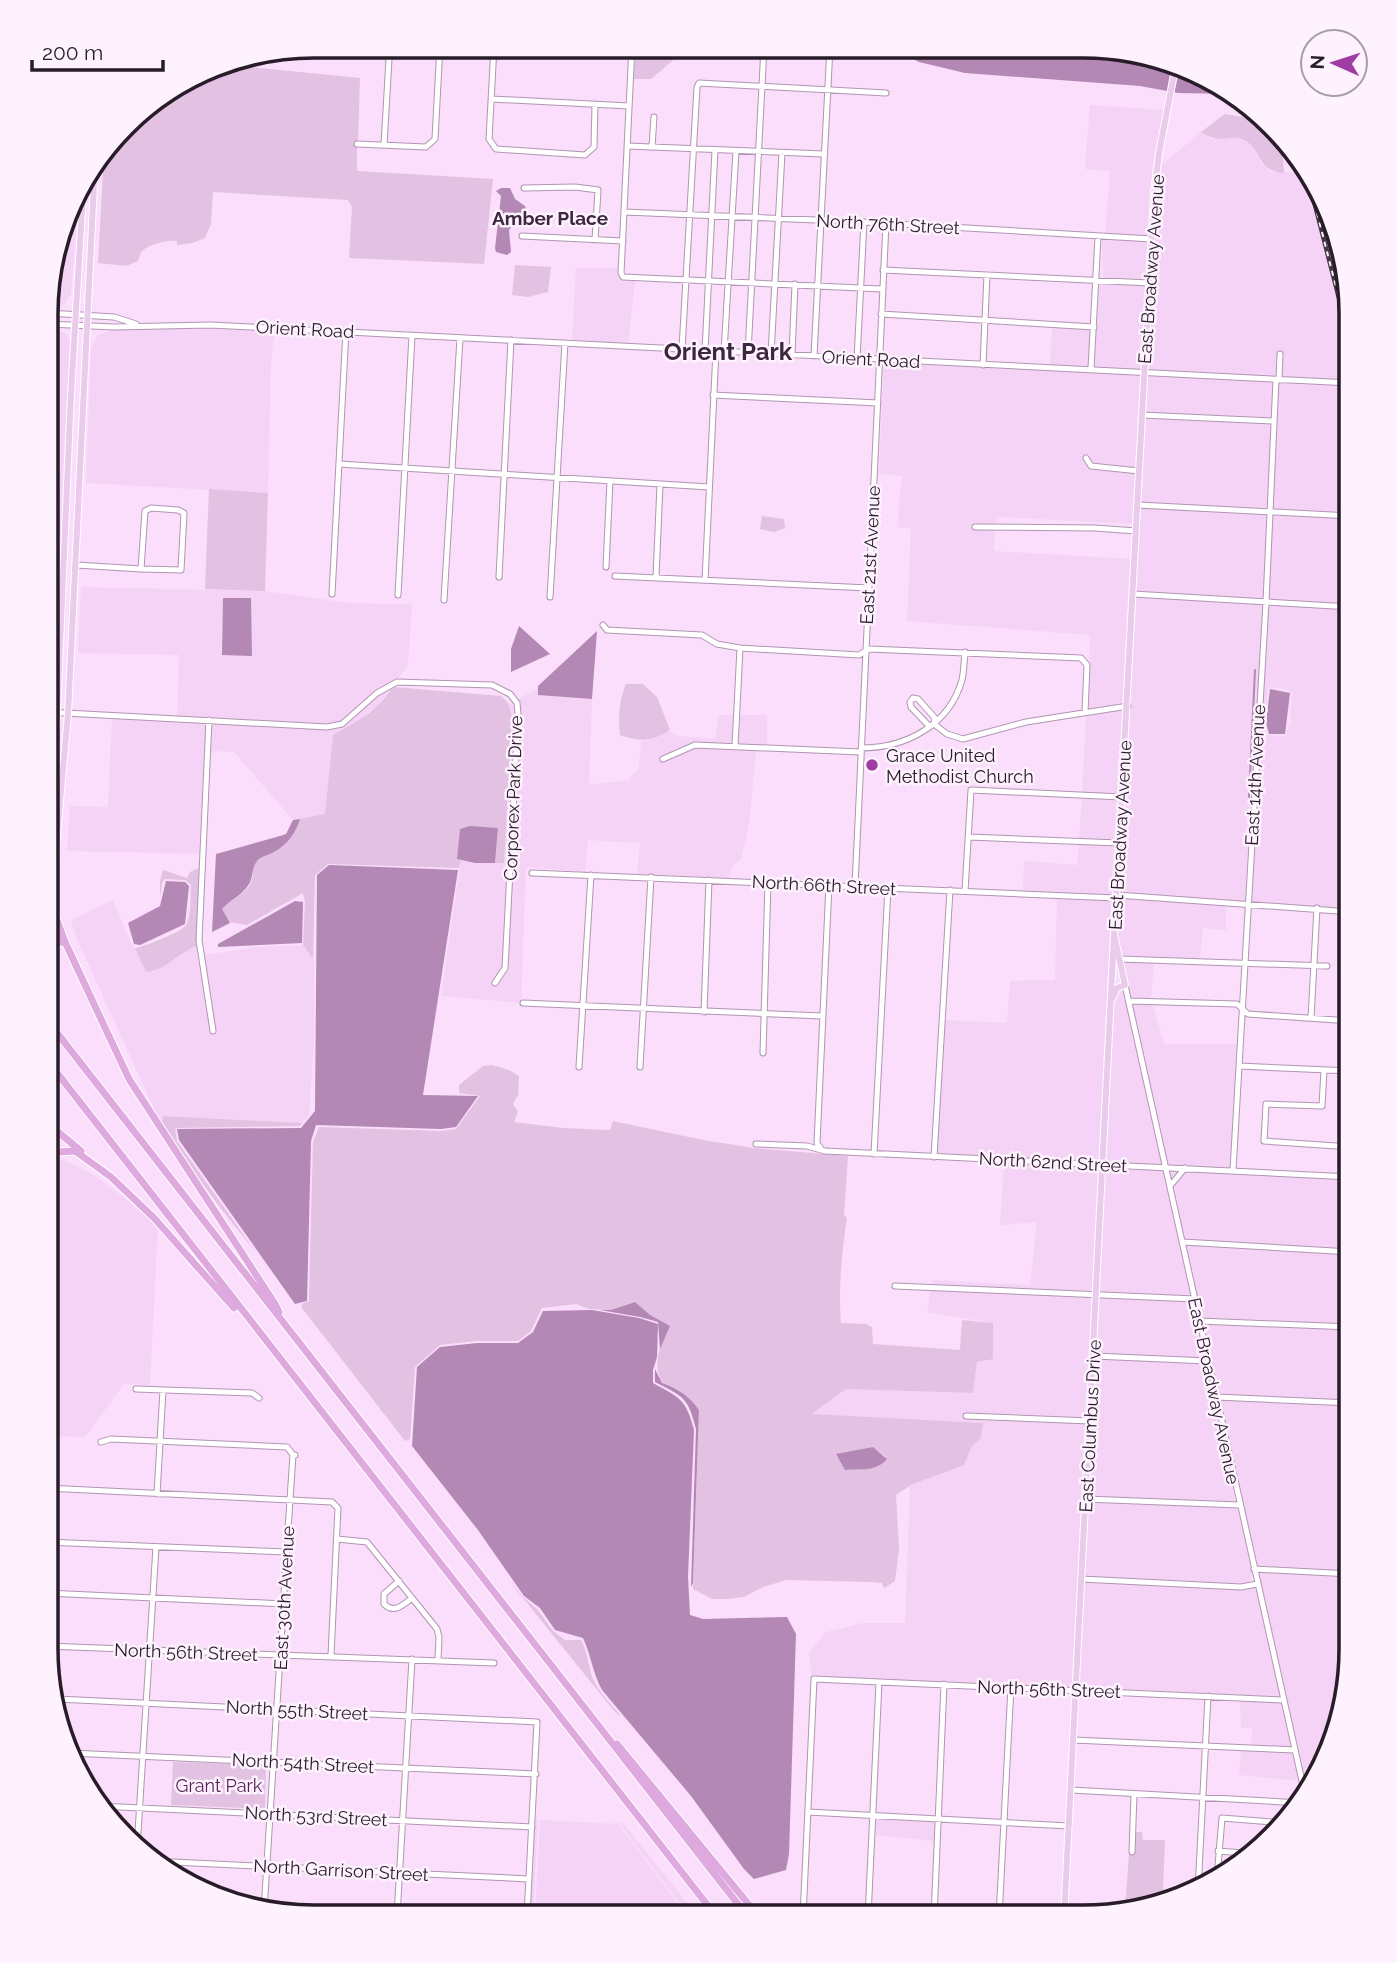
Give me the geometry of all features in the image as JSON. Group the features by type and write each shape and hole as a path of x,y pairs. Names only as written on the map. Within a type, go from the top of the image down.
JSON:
{"highway":[{"path":"58,923 129,1079 275,1304 283,1323"},
{"path":"58,942 65,942"},
{"path":"58,1035 739,1905"},
{"path":"58,1075 708,1905"},
{"path":"58,1132 111,1177 153,1218 281,1361"},
{"path":"58,1153 64,1150 75,1151 111,1177"},
{"path":"590,1713 633,1761 749,1905"},
{"path":"675,1862 703,1905"}],"main road":[{"name":"East Broadway Avenue","path":"1125,985 1114,935 1144,372 1156,174 1175,75"},
{"path":"58,838 68,713 94,183"},
{"path":"58,696 82,204"},
{"path":"64,583 74,596"},
{"path":"63,608 74,596"},
{"name":"East Columbus Drive","path":"1065,1905 1114,935"},
{"path":"1112,969 1119,960"},
{"path":"1111,1000 1117,988 1125,985"}],"street":[{"path":"384,145 389,58"},
{"path":"357,144 426,147 435,139 439,58"},
{"path":"493,58 489,139 496,149 585,155 594,147 595,104"},
{"path":"631,58 621,273 623,277 882,289"},
{"path":"748,353 763,58"},
{"path":"814,356 829,58"},
{"path":"682,349 699,83 886,93"},
{"path":"491,99 629,106"},
{"path":"652,147 654,117"},
{"path":"627,146 824,154"},
{"path":"705,351 715,150"},
{"path":"724,352 736,150"},
{"path":"771,354 782,153"},
{"path":"524,188 575,187 598,190 595,240"},
{"name":"North 76th Street","path":"624,212 886,223 1152,239"},
{"path":"857,359 864,222"},
{"name":"East 21st Avenue","path":"855,886 886,223"},
{"path":"522,236 623,241"},
{"path":"1091,369 1098,237"},
{"path":"883,270 1149,283"},
{"path":"983,365 987,275"},
{"path":"792,355 795,284"},
{"name":"Orient Road","path":"58,313 114,317 139,325"},
{"path":"881,314 1094,327"},
{"name":"Orient Road","path":"58,324 210,325 346,331 1339,382"},
{"path":"332,594 346,331"},
{"path":"398,595 412,335"},
{"path":"444,600 460,338"},
{"path":"499,577 511,340"},
{"path":"550,597 565,343"},
{"path":"705,580 716,351"},
{"name":"East 14th Avenue","path":"1233,1170 1266,602 1273,421 1280,354"},
{"path":"713,395 878,403"},
{"path":"1142,415 1273,421"},
{"path":"1086,458 1091,466 1139,471"},
{"path":"339,464 709,487"},
{"path":"606,568 610,481"},
{"path":"656,578 660,485"},
{"path":"1138,505 1339,515"},
{"path":"76,565 141,569 181,570 184,513 151,508 145,512 141,569"},
{"path":"975,527 1136,531"},
{"path":"615,576 869,588"},
{"path":"1133,594 1339,606"},
{"path":"58,608 63,608"},
{"path":"603,625 607,630 702,635 717,644 740,648 859,655 866,650 1081,658 1086,662 1085,712"},
{"path":"735,746 740,648"},
{"path":"663,759 695,745 861,750 894,746 914,738 934,724 954,698 962,679 965,652"},
{"name":"Corporex Park Drive","path":"58,713 327,727 342,724 377,693 397,682 492,685 510,694 517,703 518,714 505,968 495,983"},
{"path":"912,698 918,699 926,706 935,718 934,724 929,726 918,716 909,705 912,698"},
{"path":"934,724 947,734 962,739 1026,722 1128,706"},
{"path":"209,720 199,940 213,1031"},
{"path":"965,891 971,790 1122,797"},
{"path":"969,836 1119,843"},
{"name":"North 66th Street","path":"533,873 1116,897 1339,911"},
{"path":"579,1067 592,874"},
{"path":"640,1066 651,877"},
{"path":"704,1012 709,880"},
{"path":"763,1053 768,882"},
{"path":"821,1149 817,1143 829,885"},
{"path":"874,1154 888,888"},
{"path":"934,1157 950,890"},
{"path":"1311,1018 1317,908"},
{"path":"1119,960 1327,966"},
{"name":"East Broadway Avenue","path":"1125,985 1302,1782"},
{"path":"1129,1000 1237,1003 1248,1014 1339,1020"},
{"path":"523,1003 821,1016"},
{"path":"1239,1066 1339,1071"},
{"path":"1324,1070 1322,1106 1266,1104 1264,1142 1339,1146"},
{"name":"North 62nd Street","path":"756,1144 807,1146 874,1154 1339,1176"},
{"path":"1170,1185 1185,1168"},
{"path":"1183,1241 1339,1251"},
{"path":"895,1286 1195,1300"},
{"path":"1199,1321 1339,1326"},
{"path":"1094,1356 1208,1361"},
{"path":"136,1389 252,1393 259,1398"},
{"path":"158,1494 163,1390"},
{"path":"1216,1397 1339,1402"},
{"path":"966,1416 1090,1421"},
{"path":"101,1442 111,1439 160,1442"},
{"name":"East 30th Avenue","path":"160,1442 287,1447 294,1455 265,1900"},
{"path":"58,1489 332,1502 338,1508 331,1655"},
{"path":"1085,1499 1239,1505"},
{"path":"337,1539 367,1542 437,1629 438,1660"},
{"path":"58,1543 287,1552"},
{"path":"138,1835 156,1547"},
{"path":"1254,1569 1339,1573"},
{"path":"1081,1579 1241,1587 1257,1584"},
{"path":"399,1581 384,1594 384,1604 390,1609 397,1609 412,1598"},
{"path":"58,1594 284,1604"},
{"name":"North 56th Street","path":"58,1647 494,1663"},
{"path":"398,1905 412,1659"},
{"name":"North 56th Street","path":"808,1812 814,1679 1283,1700"},
{"path":"869,1905 879,1682"},
{"path":"934,1905 944,1685"},
{"path":"1000,1905 1010,1687"},
{"path":"1199,1878 1208,1696"},
{"name":"North 55th Street","path":"63,1699 537,1722 536,1774"},
{"path":"1073,1740 1295,1750"},
{"name":"North 54th Street","path":"80,1752 536,1774"},
{"path":"528,1905 536,1774"},
{"path":"1070,1790 1289,1801"},
{"path":"1132,1852 1134,1794"},
{"name":"North 53rd Street","path":"112,1807 533,1827"},
{"path":"804,1905 808,1812 1069,1826"},
{"path":"1218,1866 1222,1818 1272,1822"},
{"path":"1218,1851 1238,1853"},
{"name":"North Garrison Street","path":"172,1862 529,1879"}],"shaded area":[{"path":"911,58 1100,58 1165,71 1214,94 1178,93 1140,86 965,73"},
{"path":"1090,105 1165,110 1153,173 1149,236 1105,235 1110,171 1085,169"},
{"path":"1201,132 1212,139 1242,138 1271,172 1296,173 1320,216 1331,248 1339,297 1339,380 1281,377 1283,352 1279,351 1276,377 1147,370 1159,167"},
{"path":"510,188 515,199 525,206 527,211 524,220 509,230 511,252 507,255 496,252 495,248 501,196 496,191"},
{"path":"77,216 71,293 64,305 58,306 60,281 66,248"},
{"path":"1102,239 1149,241 1146,281 1099,278 1103,278"},
{"path":"576,268 619,268 622,280 635,281 628,344 572,341"},
{"path":"1098,284 1146,286 1142,370 1094,367"},
{"path":"1052,326 1091,329 1089,367 1050,365"},
{"path":"58,330 67,335 70,343 59,607"},
{"path":"112,330 275,330 271,361 268,493 86,483 91,349 97,336"},
{"path":"884,362 1141,374 1137,468 1092,464 1087,455 1083,456 1085,464 1091,468 1137,473 1134,524 997,517 996,525 973,525 973,529 995,530 994,551 1132,559 1125,704 1087,709 1090,635 907,621 911,529 898,527 903,476 879,474"},
{"path":"1146,374 1273,382 1271,418 1144,412"},
{"path":"1278,382 1339,385 1339,513 1273,510"},
{"path":"1144,417 1271,423 1268,510 1140,503"},
{"path":"1140,507 1267,514 1263,600 1135,592"},
{"path":"1273,514 1339,517 1339,604 1268,600"},
{"path":"81,587 265,591 349,603 412,604 408,665 397,680 341,722 327,725 177,717 179,655 78,653"},
{"path":"1135,596 1263,604 1245,902 1119,893"},
{"path":"223,598 251,598 252,656 222,655"},
{"path":"1268,605 1339,609 1339,908 1250,902","holes":["1268,689 1286,689 1292,693 1290,723 1285,736 1267,735 1264,723"]},
{"path":"519,626 550,654 511,672 511,649"},
{"path":"597,631 592,699 538,695 538,686"},
{"path":"391,688 377,707 361,720 333,735 325,815 293,820 234,752 210,751 211,723 344,725"},
{"path":"538,688 538,695 592,699 589,785 628,780 639,768 641,741 668,731 678,736 715,739 719,715 734,715 733,744 695,743 659,758 662,762 695,747 756,750 749,825 741,859 731,868 728,878 637,874 640,843 588,840 585,872 526,867 521,1003 441,996 461,860 504,863 512,716 509,704 513,702 516,714 503,968 492,984 496,986 508,968 521,714 517,700"},
{"path":"1270,689 1290,693 1285,734 1269,734 1266,723"},
{"path":"1125,709 1119,795 1082,793 1086,714"},
{"path":"739,715 767,715 767,746 738,744"},
{"path":"112,718 206,722 200,854 67,851 70,806 108,807"},
{"path":"1082,798 1119,799 1117,841 1079,839"},
{"path":"300,819 287,842 259,859 246,888 222,909 230,923 212,932 216,854 286,834 293,820"},
{"path":"470,826 498,828 495,863 457,859 460,829"},
{"path":"1079,844 1116,845 1114,896 1023,891 1024,861 1077,865"},
{"path":"329,865 458,870 423,1095 478,1096 456,1127 441,1129 316,1125 311,1141 307,1301 295,1304 179,1140 177,1129 301,1128 315,1111 317,875"},
{"path":"166,881 185,882 189,886 185,924 140,945 134,944 128,923 160,906"},
{"path":"1057,897 1114,900 1108,970 1101,1162 936,1154 944,1020 1007,1023 1010,981 1055,980"},
{"path":"1119,898 1226,905 1226,930 1203,928 1200,959 1121,957 1117,935"},
{"path":"113,900 132,945 152,972 197,946 212,1034 216,1033 204,955 258,947 303,945 314,961 314,1043 309,1115 302,1123 163,1116 161,1124 76,937 71,920"},
{"path":"295,901 303,902 302,943 218,947 218,944"},
{"path":"1122,962 1154,963 1151,999 1131,998"},
{"path":"1123,988 1163,1165 1106,1162 1114,1001 1117,991"},
{"path":"1132,1003 1152,1003 1164,1044 1238,1044 1231,1168 1168,1165"},
{"path":"62,1160 89,1172 133,1204 158,1227 150,1385 124,1384 85,1437 58,1436 58,1161"},
{"path":"1004,1162 1101,1166 1094,1292 932,1285 933,1280 1030,1285 1037,1222 1000,1225"},
{"path":"1106,1166 1164,1170 1192,1297 1099,1292"},
{"path":"1169,1170 1339,1178 1339,1249 1185,1239"},
{"path":"1186,1244 1339,1253 1339,1324 1202,1318"},
{"path":"931,1289 1094,1296 1088,1419 964,1414 964,1418 1087,1423 1073,1687 812,1677 809,1653 826,1632 862,1623 905,1623 910,1486 964,1465 972,1446 981,1438 982,1423 811,1415 846,1389 973,1393 977,1361 993,1323 927,1312"},
{"path":"1099,1296 1193,1302 1205,1358 1097,1354"},
{"path":"635,1302 650,1315 670,1326 660,1349 658,1322 600,1310 611,1310"},
{"path":"592,1310 658,1324 653,1383 681,1400 691,1420 694,1430 688,1577 690,1615 703,1619 787,1617 796,1634 789,1854 786,1870 754,1879 744,1869 691,1796 602,1690 583,1638 555,1630 540,1608 524,1596 478,1530 412,1446 417,1367 440,1347 518,1343 533,1332 543,1311"},
{"path":"1203,1323 1339,1329 1339,1400 1218,1395"},
{"path":"1096,1359 1206,1363 1236,1503 1088,1497"},
{"path":"655,1369 662,1383 683,1393 699,1410 691,1587 696,1429 683,1399 655,1382"},
{"path":"1219,1400 1339,1405 1339,1570 1256,1567"},
{"path":"873,1447 887,1459 867,1469 845,1470 836,1454"},
{"path":"1088,1501 1237,1508 1252,1569 1250,1584 1084,1576"},
{"path":"1261,1572 1339,1575 1337,1682 1326,1731 1304,1779 1287,1697 1260,1583"},
{"path":"1084,1582 1241,1590 1255,1587 1280,1697 1079,1687"},
{"path":"1240,1700 1281,1702 1292,1748 1251,1746 1252,1728 1241,1728"},
{"path":"1241,1750 1293,1752 1299,1781 1239,1775"},
{"path":"875,1817 936,1821 935,1841 875,1835"},
{"path":"535,1819 538,1819 534,1905 530,1905"},
{"path":"540,1820 618,1824 679,1905 536,1905"},
{"path":"600,1821 622,1822 689,1905 681,1905 619,1823"}],"green space":[{"path":"635,58 676,58 651,79 634,79"},
{"path":"246,67 360,78 358,142 354,142 357,146 357,171 493,179 484,264 349,258 352,207 348,200 213,192 211,224 205,238 192,243 177,245 177,241 172,241 153,245 141,252 138,261 126,266 98,263 103,169 111,158 145,121 172,101 216,77"},
{"path":"1225,114 1248,118 1283,154 1284,173 1264,164 1244,140 1220,139 1201,132"},
{"path":"515,265 551,267 548,292 528,297 512,295"},
{"path":"209,489 268,493 265,591 205,589"},
{"path":"762,516 784,519 785,528 774,532 760,529"},
{"path":"626,684 643,684 657,697 670,730 645,740 620,735 620,709"},
{"path":"394,687 501,696 508,703 512,716 504,863 495,863 498,828 457,858 461,860 459,868 328,864 315,875 313,959 303,945 303,893 247,925 228,922 221,909 247,889 257,861 287,842 300,819 325,814 333,735 369,713"},
{"path":"199,868 197,946 166,965 146,972 135,948 183,928 189,916 191,885 185,880 165,879 160,898 163,870 187,878 190,872"},
{"path":"492,1065 519,1076 518,1095 513,1104 518,1112 514,1122 610,1130 613,1121 754,1148 848,1156 844,1216 847,1217 840,1283 841,1323 866,1324 872,1327 873,1344 960,1350 962,1320 993,1323 993,1359 977,1362 973,1393 846,1389 812,1414 983,1423 981,1438 972,1446 964,1465 911,1485 896,1495 899,1550 895,1581 884,1588 882,1583 871,1582 786,1580 763,1587 744,1597 726,1599 712,1599 693,1589 699,1410 679,1390 662,1383 658,1361 660,1348 670,1326 649,1315 635,1302 611,1310 589,1309 576,1304 542,1308 531,1331 518,1341 476,1341 440,1345 415,1367 410,1439 405,1441 302,1308 302,1304 309,1301 313,1142 319,1127 441,1131 456,1129 480,1096 459,1093 459,1085 483,1066","holes":["873,1447 886,1457 879,1466 857,1470 843,1465 836,1455"]},
{"path":"163,1116 302,1123 300,1126 175,1128 177,1141 255,1251 161,1124"},
{"path":"507,1577 538,1610 553,1631 565,1640 581,1640 596,1684 621,1716 615,1712 519,1593"},
{"name":"Grant Park","path":"173,1762 266,1765 265,1809 171,1805"},
{"path":"1135,1832 1142,1832 1143,1840 1165,1840 1163,1889 1172,1890 1126,1901 1129,1855 1134,1854"}],"waterway":[{"path":"1249,797 1255,670"}],"railway":[{"path":"1315,206 1339,298"}],"place":[{"name":"Grace United Methodist Church","path":"872,765"}],"district":[{"name":"Amber Place","path":"550,218"},
{"name":"Orient Park","path":"728,351"}]}
